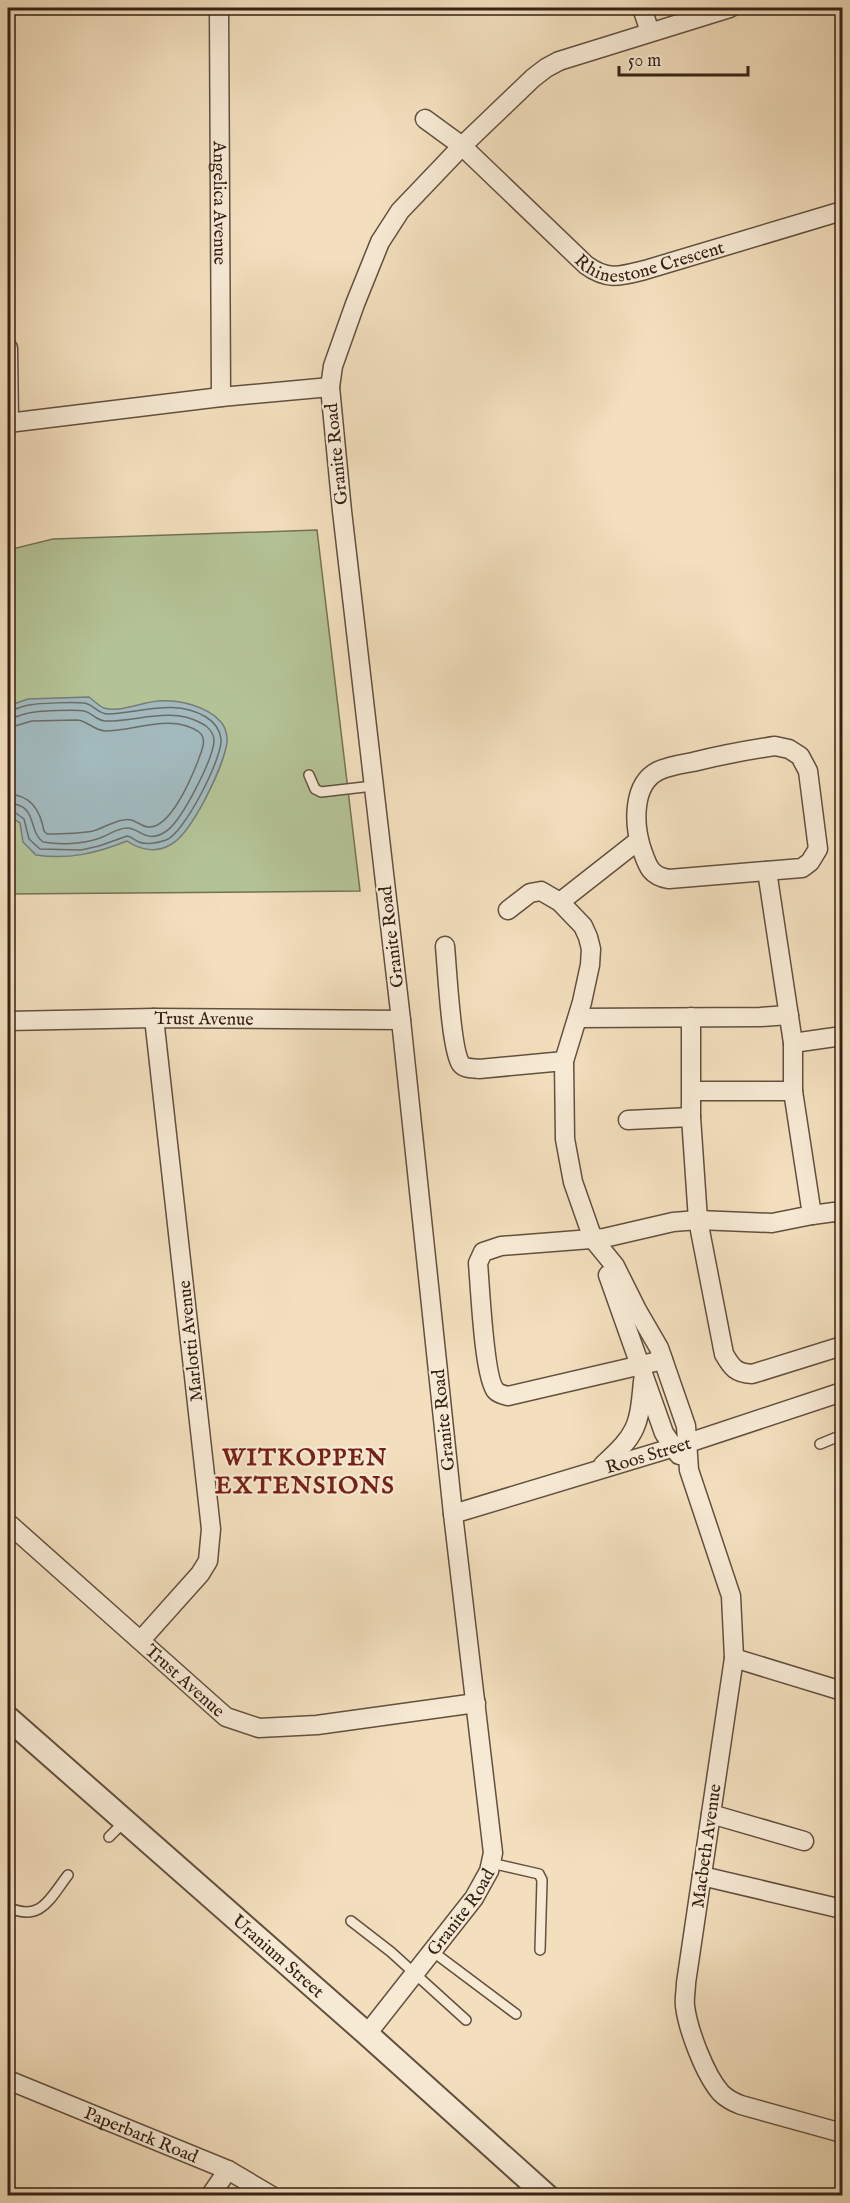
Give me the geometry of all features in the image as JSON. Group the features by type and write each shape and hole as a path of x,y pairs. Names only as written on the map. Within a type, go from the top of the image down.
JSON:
{"street":[{"name":"Angelica Avenue","path":"219,8 221,397"},
{"path":"642,8 650,32"},
{"name":"Granite Road","path":"367,2034 474,1898 489,1871 493,1853 453,1514 401,1020 330,387 333,366 341,339 380,242 400,211 533,78 559,61 730,8"},
{"name":"Rhinestone Crescent","path":"425,119 462,147 586,266 606,276 645,270 843,211"},
{"path":"8,348 8,423 221,397 330,387"},
{"path":"776,746 789,749 800,756 808,771 818,849 810,862 802,868 661,878 654,875 648,868 639,840 636,807 640,792 657,772 741,751 776,746"},
{"path":"508,910 536,891 541,891 561,902 639,840"},
{"path":"767,871 793,1043 793,1090 812,1215"},
{"name":"Macbeth Avenue","path":"561,902 583,926 591,949 590,965 578,1018 564,1061 565,1139 573,1182 593,1239 615,1266 659,1348 686,1426 680,1445 731,1596 734,1658 686,1983 685,2006 705,2065 720,2091 735,2102 843,2133"},
{"path":"445,946 454,1040 461,1064 466,1068 479,1069 564,1061"},
{"path":"578,1018 789,1015"},
{"path":"691,1017 691,1117 698,1220 724,1354 731,1367 740,1373 752,1374 843,1346"},
{"name":"Trust Avenue","path":"8,1021 154,1018 401,1020"},
{"name":"Marlotti Avenue","path":"141,1640 200,1574 208,1561 211,1529 154,1018"},
{"path":"793,1043 843,1036"},
{"path":"692,1091 793,1090"},
{"path":"628,1120 691,1117"},
{"path":"663,1360 641,1372 508,1396 495,1390 490,1379 478,1263 480,1256 483,1252 501,1246 593,1239 673,1222 698,1220 772,1223 834,1212 843,1214"},
{"path":"605,1255 608,1274 664,1433 680,1445"},
{"path":"599,1468 620,1450 637,1428 640,1415 641,1372"},
{"name":"Roos Street","path":"453,1514 680,1445 843,1392"},
{"name":"Trust Avenue","path":"8,1523 226,1717 259,1728 317,1725 476,1703"},
{"path":"734,1658 843,1691"},
{"name":"Uranium Street","path":"8,1718 116,1829 367,2034 547,2196"},
{"path":"711,1814 804,1841"},
{"path":"702,1876 843,1910"},
{"name":"Paperbark Road","path":"8,2080 228,2170 272,2196"},
{"path":"210,2196 228,2170"}],"lane":[{"path":"309,775 315,789 321,792 373,786"},
{"path":"820,1444 843,1435"},
{"path":"491,1863 539,1874 542,1880 540,1950"},
{"path":"8,1907 30,1913 38,1911 44,1907 68,1875"},
{"path":"351,1921 466,2020"},
{"path":"432,1951 516,2014"}],"green space":[{"path":"317,530 360,891 8,894 8,550 53,539"}],"water":[{"path":"89,697 102,707 110,709 158,701 174,701 208,712 224,726 227,743 220,768 188,828 170,845 159,849 148,849 137,847 127,841 83,854 60,857 36,855 23,842 20,823 8,815 8,777 10,775 8,706 28,699"}],"district":[{"name":"WITKOPPEN EXTENSIONS","path":"305,1471"}]}
